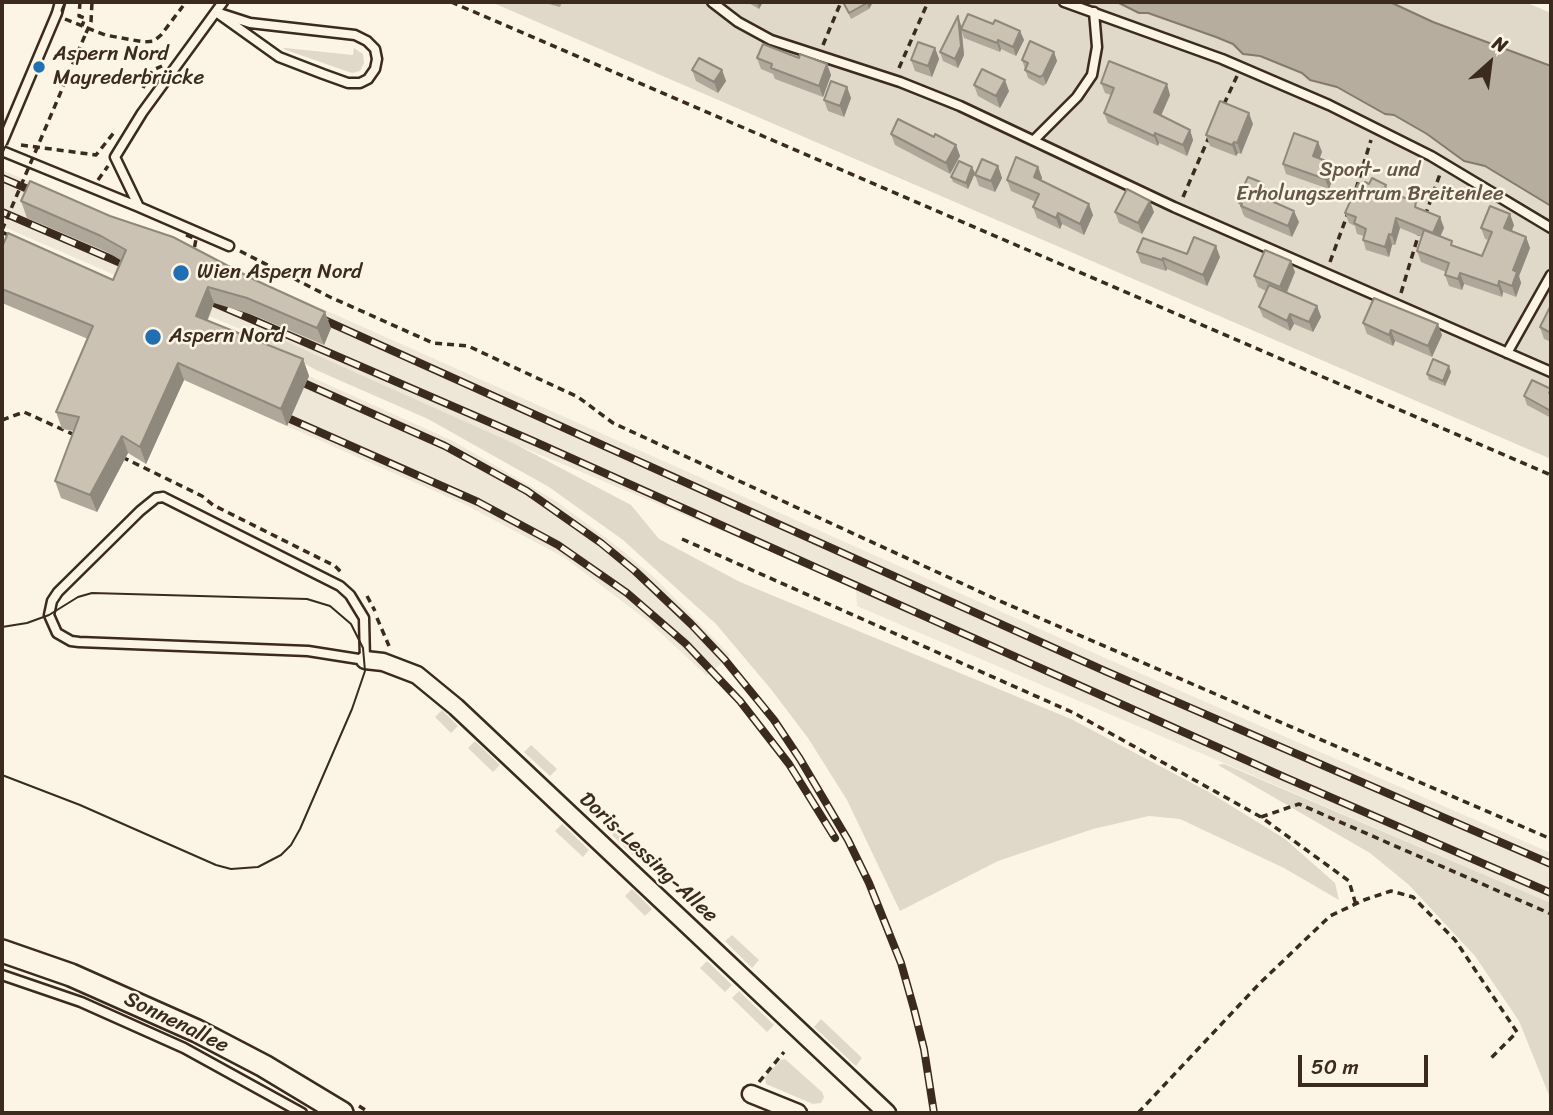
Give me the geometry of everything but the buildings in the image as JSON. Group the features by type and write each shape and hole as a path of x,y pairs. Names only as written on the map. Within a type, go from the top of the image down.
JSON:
{"street":[{"name":"Doris-Lessing-Allee","path":"365,660 383,662 417,675 456,707 880,1111"},
{"name":"Sonnenallee","path":"2,951 71,975 197,1031 304,1089 342,1113"},
{"path":"754,1089 798,1113"}],"lane":[{"path":"6,143 61,2"},
{"path":"139,207 115,157 142,113 223,2"},
{"path":"712,2 752,31 771,40 894,80 960,106 1178,209 1551,372"},
{"path":"1064,2 1241,67 1375,127 1444,163 1551,228"},
{"path":"216,12 250,23 355,35 375,49 375,69 368,79 360,83 348,83 279,57 216,12"},
{"path":"1034,140 1077,97 1092,75 1097,47 1094,12"},
{"path":"2,151 229,246"},
{"path":"1507,353 1551,275"},
{"path":"163,497 340,586 350,595 363,618 365,660 308,652 71,640 57,633 50,619 50,609 58,592 140,511 156,498 163,497"},
{"path":"2,975 81,1002 184,1048 302,1113"}],"path":[{"path":"80,2 79,16 85,18 82,26"},
{"path":"20,241 2,231 89,28 92,2"},
{"path":"451,2 1551,475"},
{"path":"818,57 841,2"},
{"path":"894,80 928,2"},
{"path":"72,22 105,34 144,42 154,41 183,6"},
{"path":"140,94 153,69 185,57"},
{"path":"1224,105 1241,67"},
{"path":"6,143 96,155 119,125"},
{"path":"1353,197 1375,127"},
{"path":"1178,209 1213,130"},
{"path":"1398,305 1418,234 1444,163"},
{"path":"1326,273 1350,209"},
{"path":"186,235 196,240 194,252"},
{"path":"184,247 191,237"},
{"path":"229,246 330,297 433,343 468,346 578,397 613,424 1000,601 1551,839"},
{"path":"2,419 24,412 81,438"},
{"path":"682,538 1074,713 1261,817 1349,881 1356,905"},
{"path":"1261,817 1299,804 1551,914"},
{"path":"1138,1113 1259,984 1330,916 1391,891 1413,897 1455,940 1517,1032 1490,1059"},
{"path":"754,1089 784,1052"}],"shaded area":[{"path":"1117,2 1390,2 1433,22 1551,66 1551,206 1485,166 1464,161 1427,134 1394,115 1385,114 1337,87 1310,80 1302,73 1260,56 1243,54 1233,44 1216,37 1148,13 1139,13"},
{"path":"2,170 177,244 1096,654 1551,853 1551,903 857,606 856,587 209,316 2,226"},
{"path":"309,376 453,441 556,501 655,578 730,655 707,676 648,621 565,558 466,505 287,426"}],"green space":[{"name":"Sport- und Erholungszentrum Breitenlee","path":"491,2 1525,2 1551,13 1551,459"},
{"path":"354,48 363,54 364,63 360,71 352,73 283,49 353,55"},
{"path":"267,333 515,444 631,505 659,539 740,582 1071,719 1207,791 1285,839 1335,883 1339,900 1284,868 1180,819 1149,816 1093,829 998,861 900,911 847,800 808,738 716,624 623,540 549,487 428,419 316,370 264,341"},
{"path":"442,710 458,726 451,733 435,717"},
{"path":"475,741 500,765 493,772 468,748"},
{"path":"531,745 557,769 550,776 524,752"},
{"path":"1224,764 1551,903 1551,1100 1519,1021 1475,956 1409,885 1370,853 1218,765"},
{"path":"562,824 589,850 583,857 555,831"},
{"path":"619,828 640,848 633,855 612,835"},
{"path":"632,889 652,909 645,916 625,896"},
{"path":"732,935 759,960 752,968 725,941"},
{"path":"707,961 732,985 725,992 700,968"},
{"path":"739,991 774,1025 767,1032 732,998"},
{"path":"821,1019 862,1058 856,1066 814,1027"},
{"path":"785,1059 822,1092 824,1097 821,1103 813,1104 766,1084 765,1077"}],"tram line":[{"path":"2,154 65,2"},
{"path":"2,627 27,623 49,615 78,597 92,593 307,599 330,606 351,624 363,648 365,671 352,709 300,829 291,845 281,855 258,867 231,869 216,865 80,805 2,775"}],"railway":[{"path":"2,178 44,196"},
{"path":"2,212 137,270"},
{"path":"198,296 533,441 1284,777 1551,893"},
{"path":"313,315 1105,671 1551,864"},
{"path":"288,376 445,446 527,491 601,543 635,571 725,660 774,720 800,759 848,840 869,883 901,963 924,1049 934,1113"},
{"path":"272,411 478,502 558,545 627,593 686,644 740,701 789,764 835,838"}],"place":[{"name":"Aspern Nord Mayrederbrücke","path":"39,67"},
{"name":"Wien Aspern Nord","path":"181,273"},
{"name":"Aspern Nord","path":"153,337"}]}
